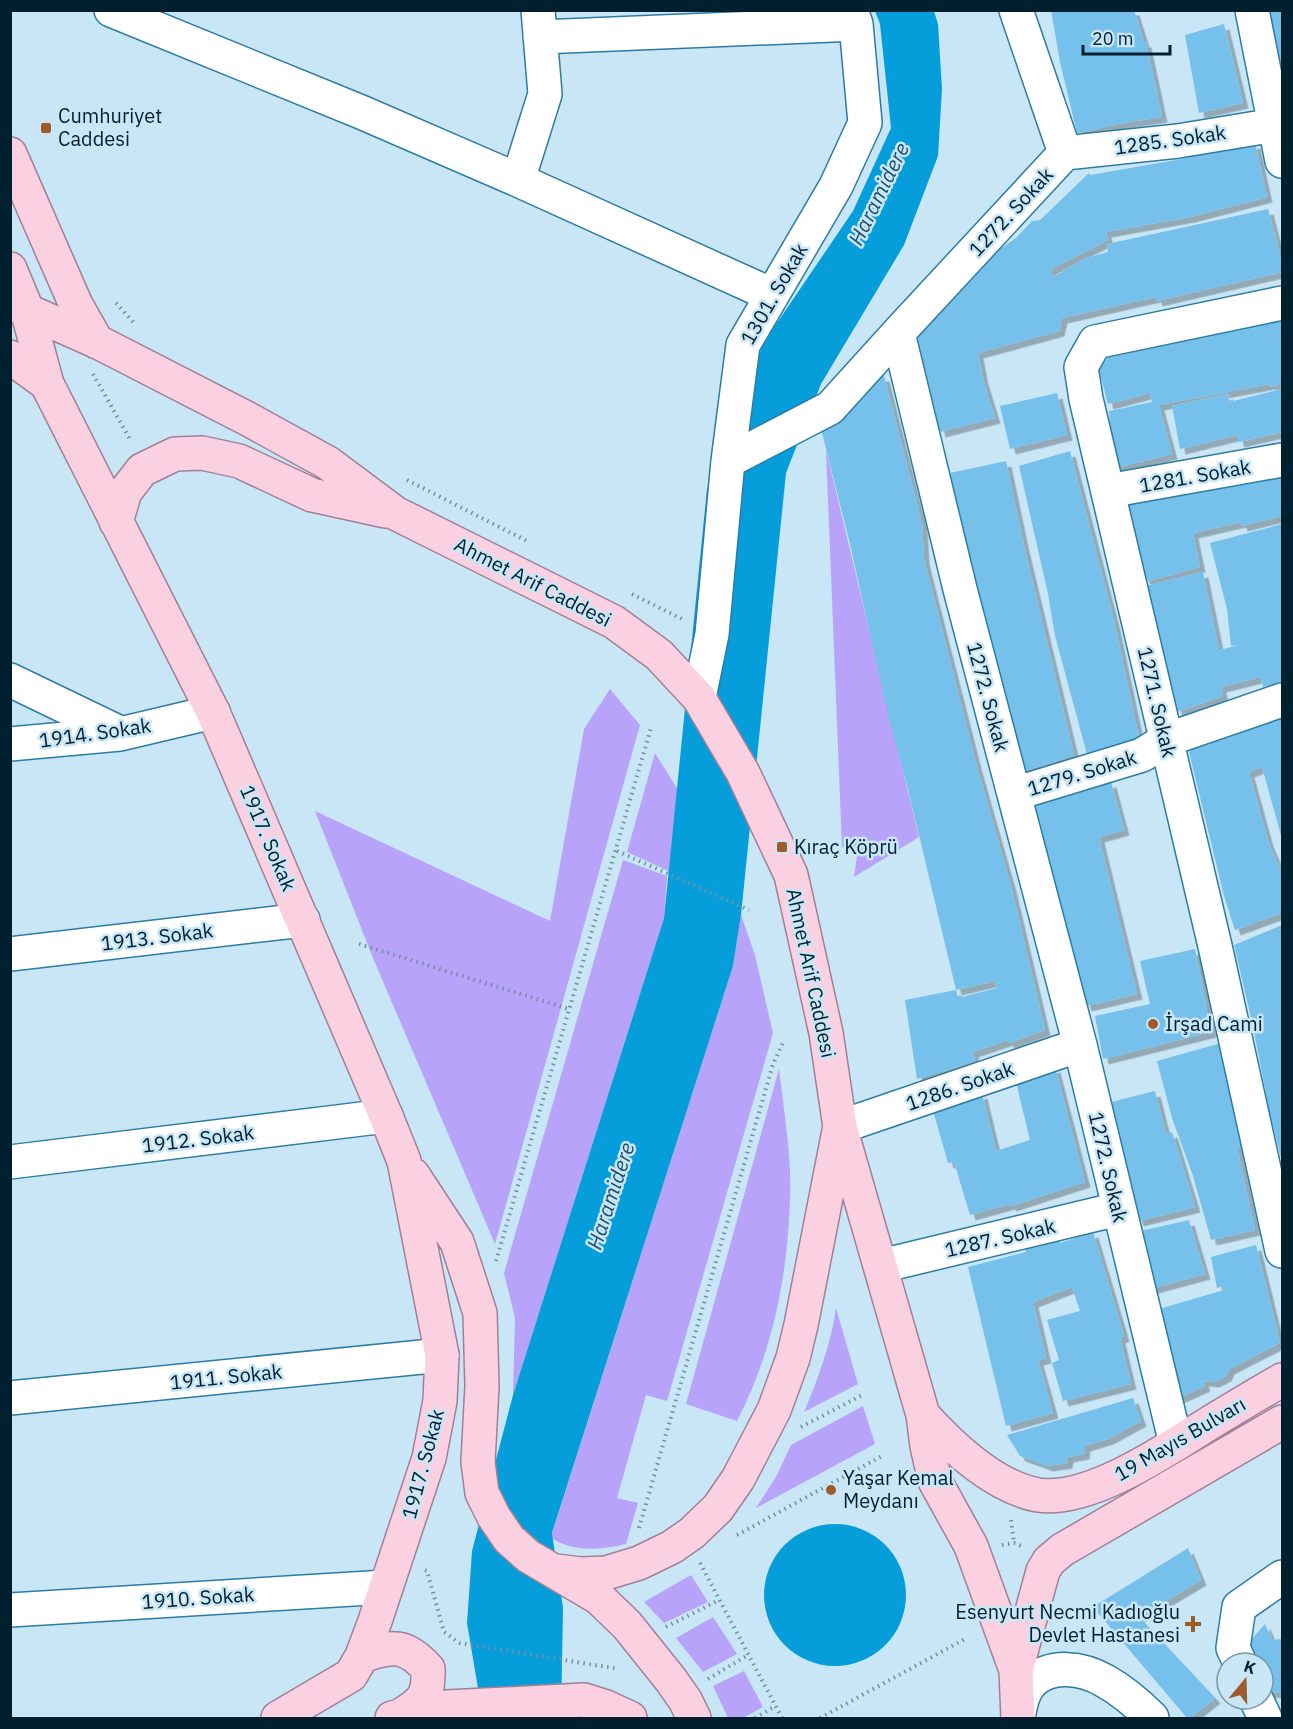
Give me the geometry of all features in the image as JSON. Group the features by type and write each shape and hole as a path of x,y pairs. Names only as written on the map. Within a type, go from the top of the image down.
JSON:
{"main road":[{"path":"10,154 76,305 93,355"},
{"name":"1917. Sokak","path":"10,269 19,307 47,384 213,712 404,1161 442,1355 440,1401 429,1458 362,1656 351,1675 278,1719"},
{"name":"Ahmet Arif Caddesi","path":"19,307 93,355 237,413 328,463 395,513 614,622 659,655 699,698 743,773 791,875 826,1033 840,1126 923,1415 935,1481 971,1546 1016,1670 1018,1718"},
{"path":"10,357 47,384"},
{"path":"116,522 125,492 142,470 175,454 202,453 239,461 312,495 395,513"},
{"path":"550,1570 581,1574 606,1573 648,1559 693,1533 718,1508 738,1479 774,1410 793,1358 840,1126"},
{"name":"1917. Sokak","path":"404,1161 457,1242 480,1313 482,1386 478,1462 482,1492 494,1517 509,1539 528,1556 599,1598 627,1625 671,1680 685,1700 694,1719"},
{"name":"19 Mayıs Bulvarı","path":"923,1415 949,1444 1016,1489 1040,1495 1071,1493 1125,1474 1282,1380"},
{"name":"19 Mayıs Bulvarı","path":"1016,1670 1038,1585 1049,1561 1062,1550 1282,1422"},
{"path":"362,1656 385,1648 398,1649 415,1656 428,1669 429,1686 420,1704 397,1716"},
{"path":"397,1716 428,1708 584,1700 606,1707 630,1719"}],"street":[{"path":"111,10 149,17 772,295"},
{"name":"1272. Sokak","path":"1016,10 1065,153 898,333 960,589 1080,1045 1176,1444"},
{"path":"1252,10 1282,161"},
{"path":"518,180 546,94 539,24 853,17"},
{"name":"1301. Sokak","path":"699,698 712,634 728,461 743,345 836,186 865,123 853,17"},
{"name":"1285. Sokak","path":"1065,153 1178,141 1275,125"},
{"name":"1271. Sokak","path":"1282,303 1095,342 1080,367 1215,946 1282,1251"},
{"path":"728,461 830,408 898,333"},
{"name":"1281. Sokak","path":"1108,491 1282,460"},
{"path":"10,681 120,734"},
{"name":"1279. Sokak","path":"1014,794 1142,755 1166,740 1282,700"},
{"name":"1914. Sokak","path":"10,744 120,734 213,712"},
{"name":"1913. Sokak","path":"10,954 303,920"},
{"name":"1286. Sokak","path":"840,1126 1080,1045"},
{"name":"1912. Sokak","path":"10,1162 386,1116"},
{"name":"1287. Sokak","path":"881,1266 1118,1209"},
{"name":"1911. Sokak","path":"10,1398 442,1355"},
{"path":"1234,1651 1239,1607 1282,1577"},
{"name":"1910. Sokak","path":"10,1610 386,1587"},
{"path":"1018,1718 1022,1698 1030,1684 1053,1671 1076,1670 1104,1680 1131,1698 1152,1719"}],"path":[{"path":"116,303 138,328"},
{"path":"93,355 132,443"},
{"path":"400,477 535,545"},
{"path":"628,592 712,634"},
{"path":"494,1270 651,728"},
{"path":"616,851 749,910"},
{"path":"359,944 570,1009"},
{"path":"639,1529 773,1064 783,1042"},
{"path":"791,1432 864,1394"},
{"path":"728,1540 882,1456"},
{"path":"1010,1514 1014,1543"},
{"path":"999,1546 1014,1543 1034,1550"},
{"path":"698,1560 782,1719"},
{"path":"419,1568 427,1571 444,1632 460,1643 619,1669"},
{"path":"660,1630 719,1600"},
{"path":"820,1719 966,1639"},
{"path":"703,1682 748,1655"},
{"path":"617,1676 622,1663"},
{"path":"755,1719 776,1706"}],"shaded area":[{"path":"826,450 919,837 854,877 858,849 842,847"},
{"path":"610,689 640,725 495,1244 373,958 315,811 550,921 584,729"},
{"path":"655,753 686,803 736,902 627,852"},
{"path":"623,860 667,876 664,918 513,1395 515,1318 504,1273"},
{"path":"741,915 755,955 773,1033 667,1401 646,1395 617,1498 638,1503 626,1544 607,1548 570,1546 553,1539 552,1534 733,966"},
{"path":"779,1069 790,1168 786,1258 769,1341 737,1421 686,1404"},
{"path":"836,1308 858,1384 804,1412 831,1335"},
{"path":"863,1406 875,1444 756,1508 776,1477 791,1445"},
{"path":"691,1575 708,1602 664,1623 644,1602"},
{"path":"713,1617 737,1654 703,1672 676,1638"},
{"path":"744,1671 763,1707 743,1718 728,1718 713,1686"}],"water":[{"name":"Haramidere","path":"875,11 934,11 938,24 942,89 938,156 904,245 821,384 786,473 741,915 733,966 552,1533 563,1608 561,1718 483,1718 467,1623 472,1551 513,1395 664,918 707,489 764,342 853,211 891,128 880,24"},
{"path":"835,1524 862,1529 885,1545 901,1568 906,1595 901,1622 885,1645 862,1661 835,1666 808,1661 785,1645 769,1622 764,1595 769,1568 785,1545 808,1529"}],"building":[{"path":"1051,10 1134,10 1144,42 1146,42 1162,117 1077,133 1060,62"},
{"path":"1267,10 1282,10 1282,77 1281,77"},
{"path":"1224,24 1243,103 1199,113 1185,35"},
{"path":"1255,143 1267,197 1190,217 1106,232 1108,240 1051,269 1053,277 1086,258 1108,252 1107,244 1268,209 1282,262 1282,272 1157,301 1156,297 1062,318 1059,331 978,353 995,418 940,432 916,332 965,287 1000,249 1016,238 1032,221 1040,220 1089,173 1090,175 1182,159"},
{"path":"1282,307 1282,384 1271,387 1270,384 1159,405 1172,454 1116,468 1109,411 1152,402 1150,393 1108,404 1099,370 1109,355"},
{"path":"884,376 922,524 924,559 977,767 1011,886 1045,1030 973,1052 975,1061 917,1079 905,1000 956,990 821,429 830,427 870,377","holes":["995,981 997,988 958,998 956,990"]},
{"path":"1282,389 1282,432 1239,442 1237,435 1180,449 1172,406 1228,394 1229,402"},
{"path":"1057,393 1067,435 1010,449 1000,406"},
{"path":"1070,451 1114,621 1140,742 1088,758 1055,636 1048,594 1019,466"},
{"path":"1006,461 1074,755 1022,772 950,473"},
{"path":"1282,469 1282,516 1242,526 1241,522 1193,533 1200,567 1145,582 1128,504"},
{"path":"1282,524 1282,681 1263,687 1261,677 1221,687 1223,696 1177,712 1145,586 1203,572 1219,650 1240,645 1231,646 1227,609 1210,543"},
{"path":"1282,714 1282,839 1262,767 1249,772 1268,841 1282,874 1282,913 1235,930 1224,896 1189,752 1195,742"},
{"path":"1111,782 1124,830 1099,837 1137,994 1086,1006 1030,804"},
{"path":"1282,925 1282,1162 1234,945"},
{"name":"İrşad Cami","path":"1195,949 1211,1032 1103,1059 1095,1016 1150,1004 1140,961"},
{"path":"1221,1043 1245,1145 1237,1148 1255,1230 1211,1240 1193,1176 1172,1118 1157,1061"},
{"path":"1055,1067 1085,1182 1011,1206 1010,1204 970,1215 954,1162 948,1163 934,1114 938,1107 982,1093 996,1151 1030,1140 1015,1078"},
{"path":"1155,1091 1166,1134 1172,1132 1195,1207 1138,1221 1107,1103"},
{"path":"1189,1220 1205,1274 1149,1289 1136,1232"},
{"path":"1093,1232 1124,1336 1120,1338 1131,1384 1063,1401 1052,1363 1059,1360 1047,1320 1080,1311 1072,1287 1033,1302 1046,1358 1038,1360 1053,1413 1006,1426 968,1267 1026,1252 1024,1247 1059,1238 1060,1243"},
{"path":"1256,1245 1280,1343 1229,1369 1226,1376 1214,1382 1203,1381 1205,1386 1176,1399 1152,1311 1224,1290 1223,1286 1217,1288 1211,1257"},
{"path":"1133,1398 1141,1421 1108,1439 1085,1446 1084,1454 1068,1457 1067,1463 1048,1466 1020,1456 1007,1435"},
{"path":"1188,1548 1201,1580 1139,1617 1215,1698 1187,1718 1093,1607"},
{"path":"1265,1624 1272,1640 1282,1639 1282,1693 1275,1693 1275,1651 1249,1651 1249,1642"}],"place":[{"name":"Cumhuriyet Caddesi","path":"46,128"},
{"name":"Kıraç Köprü","path":"782,847"},
{"name":"İrşad Cami","path":"1153,1024"},
{"name":"Yaşar Kemal Meydanı","path":"831,1490"},
{"name":"Esenyurt Necmi Kadıoğlu Devlet Hastanesi","path":"1193,1624"}]}
